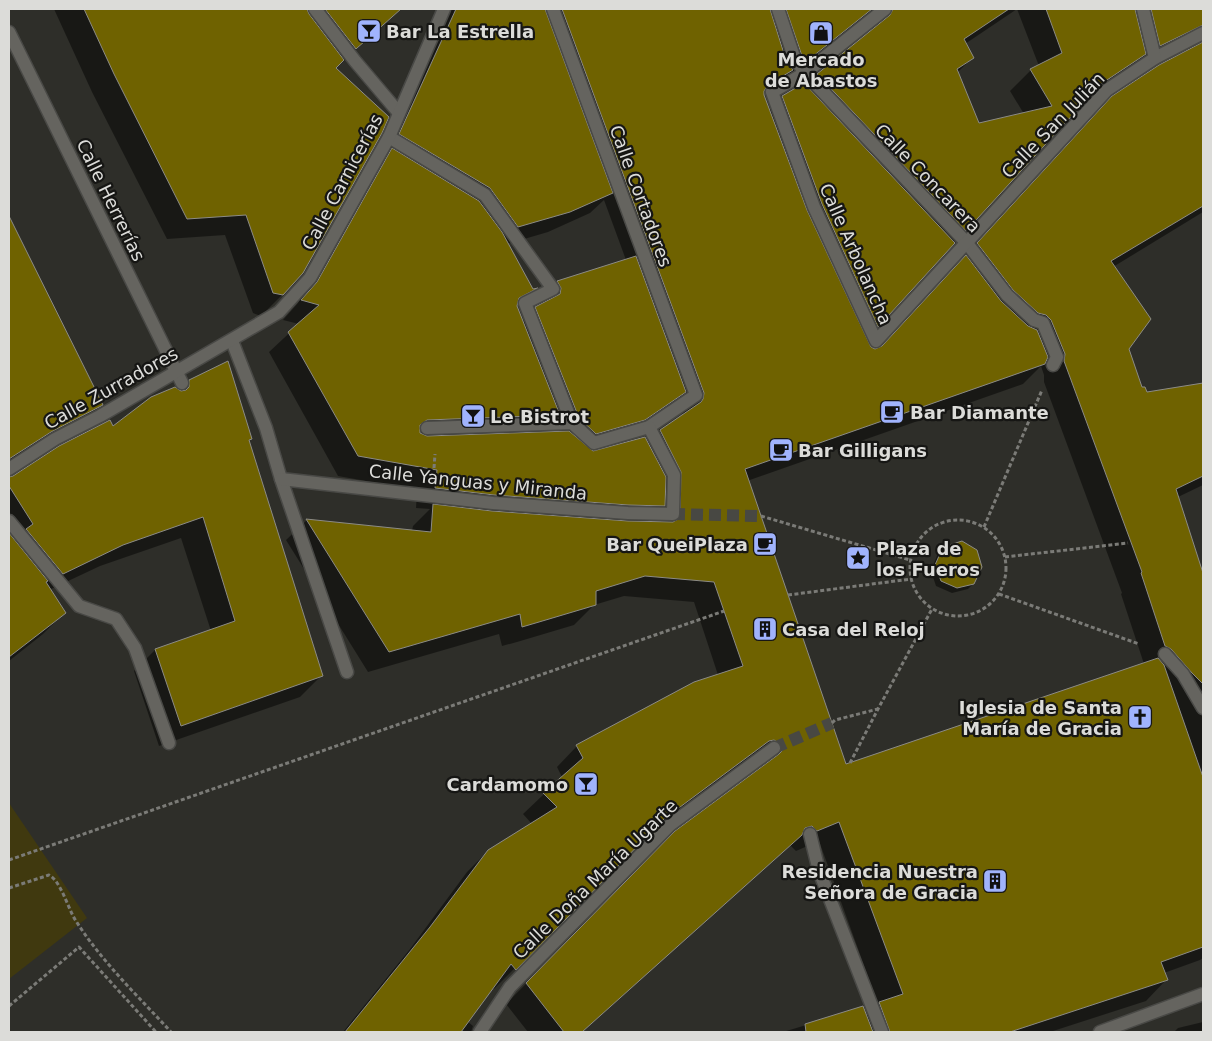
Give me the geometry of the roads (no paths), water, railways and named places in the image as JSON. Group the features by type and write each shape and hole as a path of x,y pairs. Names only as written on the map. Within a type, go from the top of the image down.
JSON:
{"street":[{"path":"315,9 399,113"},
{"name":"Calle Carnicerías","path":"232,341 278,313 310,278 389,137 444,9"},
{"name":"Calle Cortadores","path":"553,9 696,395 649,427"},
{"name":"Calle Concarera","path":"778,9 794,57 805,73 966,242 1007,295 1034,320 1043,323 1056,357 1053,365"},
{"path":"805,73 885,9"},
{"path":"1143,9 1155,58"},
{"name":"Calle Herrerías","path":"9,32 179,377"},
{"name":"Calle San Julián","path":"966,242 1107,90 1155,58 1203,33"},
{"name":"Calle Arbolancha","path":"805,73 772,92 814,207 876,341 966,242"},
{"path":"389,137 485,195 553,289 525,303 572,423 594,443 649,427"},
{"path":"232,341 266,428 281,479 347,672"},
{"name":"Calle Zurradores","path":"9,469 55,439 179,377 232,341"},
{"path":"432,427 572,423"},
{"name":"Calle Yanguas y Miranda","path":"281,479 493,503 628,513 673,514 674,475 649,427"},
{"path":"9,521 79,606 116,619 135,648 169,743"},
{"path":"1165,654 1183,674 1203,708"},
{"name":"Calle Doña María Ugarte","path":"480,1032 510,987 670,825 774,748"},
{"path":"810,834 819,872 882,1032"},
{"path":"1100,1032 1203,994"}],"tunnel":[{"path":"673,514 761,516"},
{"path":"774,748 832,723"}],"place":[{"name":"Bar La Estrella","path":"369,31"},
{"name":"Mercado de Abastos","path":"821,33"},
{"name":"Bar Diamante","path":"892,412"},
{"name":"Le Bistrot","path":"473,416"},
{"name":"Bar Gilligans","path":"781,450"},
{"name":"Bar QueiPlaza","path":"765,544"},
{"name":"Plaza de los Fueros","path":"858,558"},
{"name":"Casa del Reloj","path":"765,629"},
{"name":"Iglesia de Santa María de Gracia","path":"1140,717"},
{"name":"Cardamomo","path":"586,784"},
{"name":"Residencia Nuestra Señora de Gracia","path":"995,881"}]}
